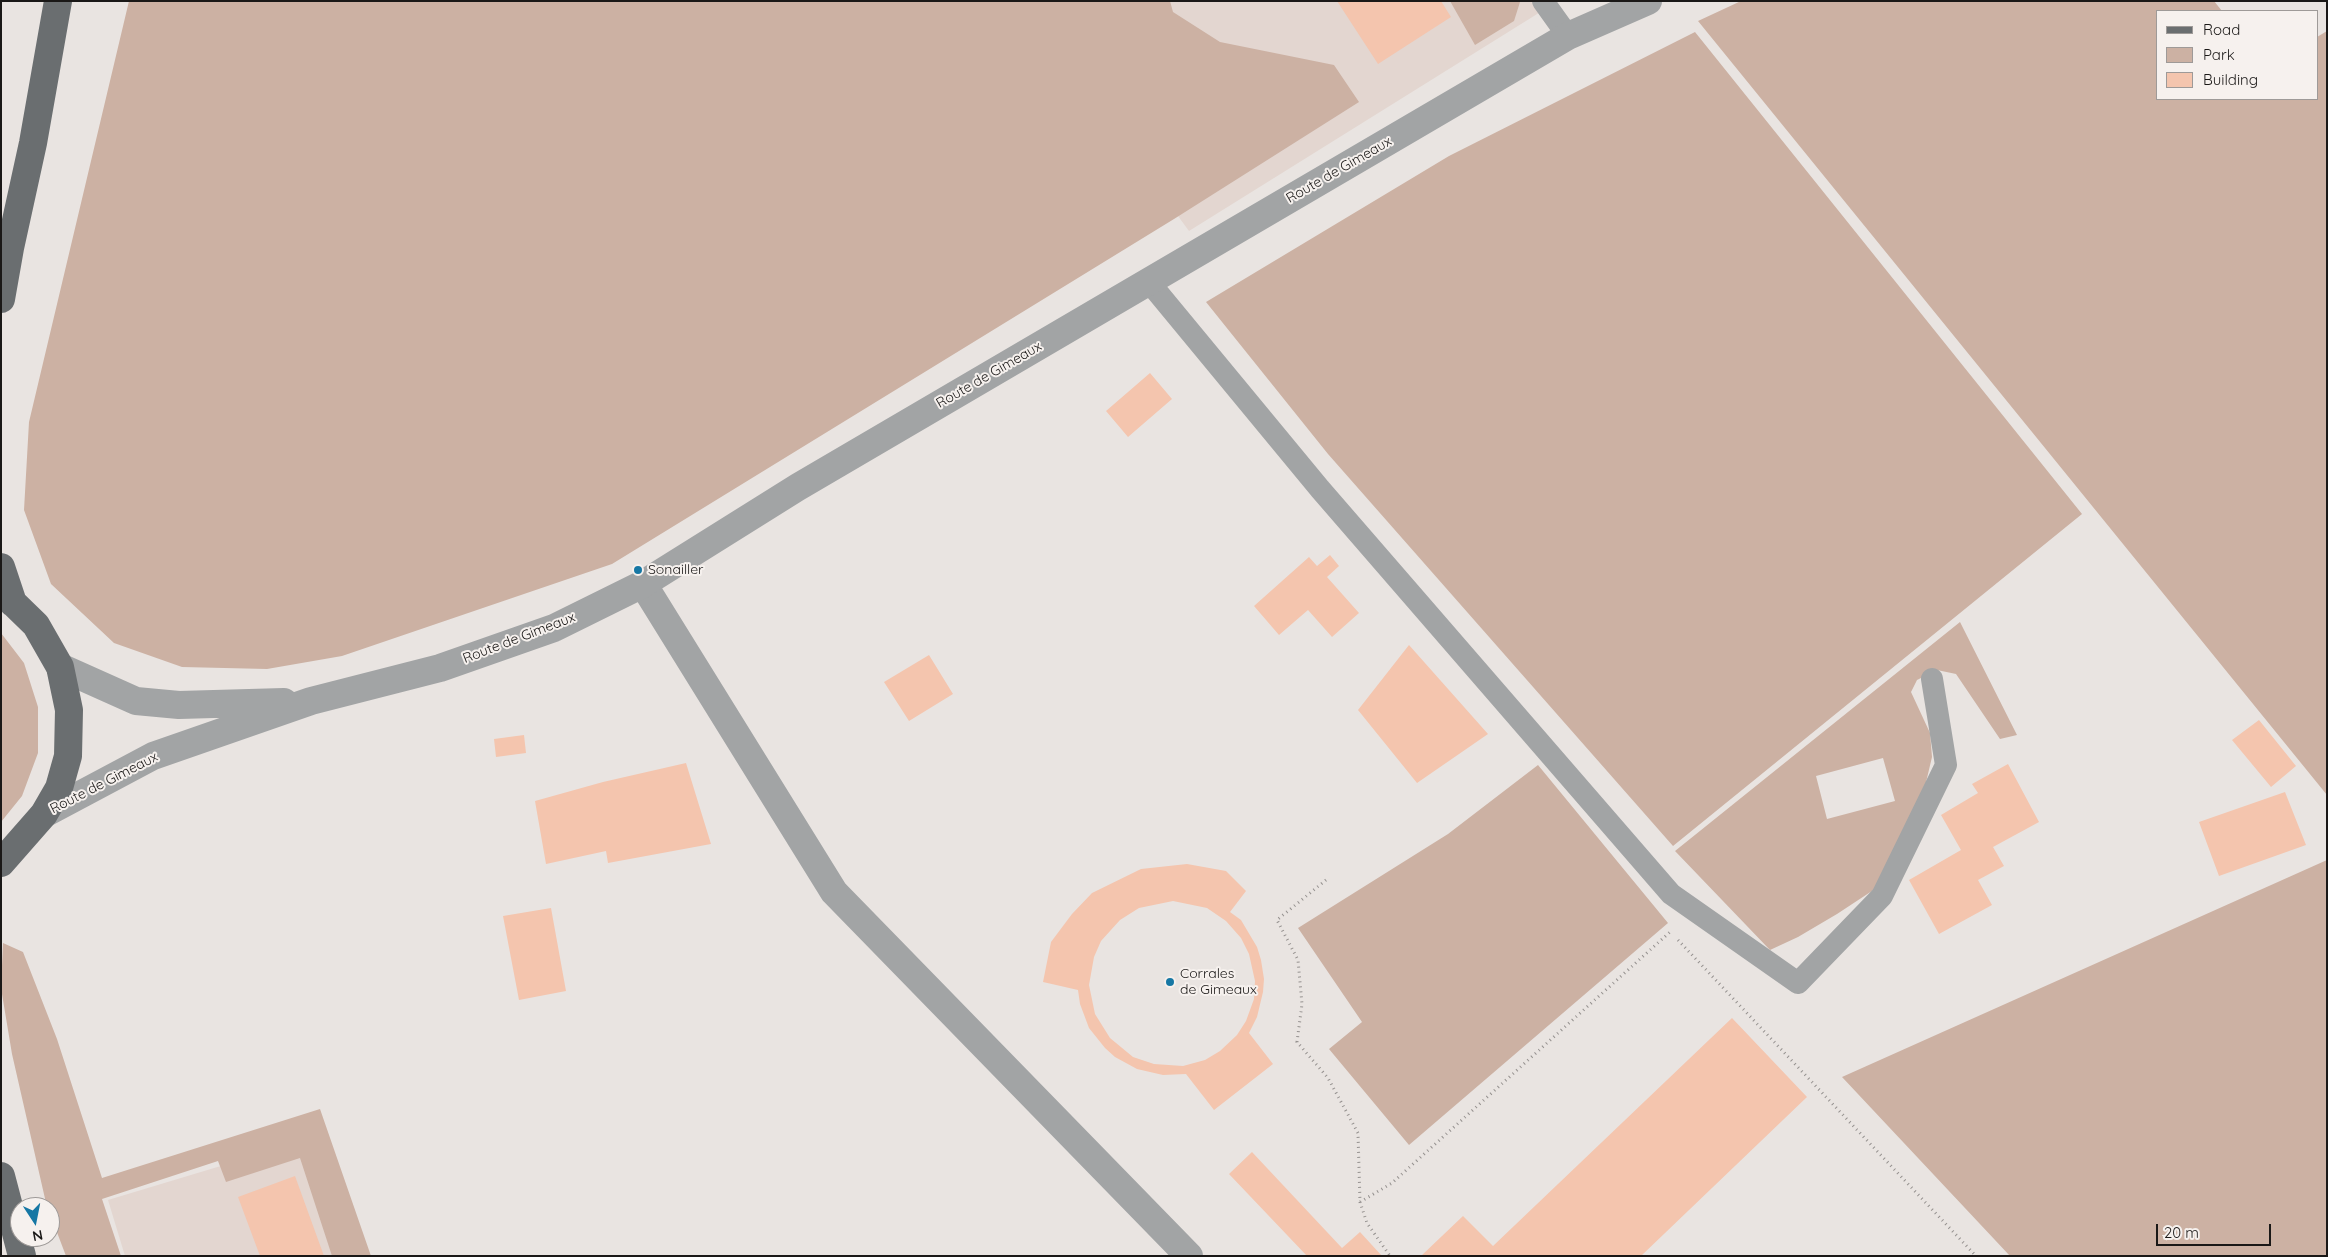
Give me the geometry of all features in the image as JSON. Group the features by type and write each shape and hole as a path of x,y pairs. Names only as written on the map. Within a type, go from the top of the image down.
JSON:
{"main road":[{"path":"1,299 6,257 33,143 58,1"},
{"path":"1,567 7,597 36,625 60,667 69,710 68,756 59,788 44,814"},
{"name":"Route de Gimeaux","path":"1,863 44,814"},
{"path":"1,1176 22,1256"}],"street":[{"name":"Route de Gimeaux","path":"44,814 153,756 311,701 440,668 554,628 643,584 798,487 1568,36 1648,1"},
{"path":"643,584 834,892 1189,1256"},
{"name":"Route de Gimeaux","path":"60,667 136,701 179,704 311,701"}],"lane":[{"path":"1543,1 1568,36"},
{"path":"1149,282 1320,489 1671,894 1798,984 1882,896 1946,765 1932,679"}],"path":[{"path":"1326,880 1277,920 1298,960 1302,1004 1297,1042 1328,1078 1358,1133 1360,1202 1367,1223 1390,1256"},
{"path":"1360,1202 1392,1183 1670,932 1976,1256"}],"shaded area":[{"path":"1020,1 1558,1 1189,231"},
{"path":"297,1143 333,1256 125,1256 108,1200"}],"green space":[{"path":"129,1 1170,1 1173,12 1220,42 1334,65 1359,102 1174,219 612,564 342,656 267,669 182,667 114,643 51,584 24,510 29,422"},
{"path":"1450,1 1520,2 1514,21 1475,45"},
{"path":"1741,1 2214,1 2221,10 2156,10 2156,100 2318,100 2318,36 2327,31 2327,795 1698,21"},
{"path":"1695,32 2082,514 1673,846 1328,454 1206,302 1449,156"},
{"path":"1960,622 2017,735 2000,739 1956,674 1937,670 1917,680 1911,692 1930,733 1932,757 1923,795 1875,889 1798,937 1770,950 1675,851","holes":["1883,758 1895,801 1827,819 1816,776"]},
{"path":"1,633 24,663 38,707 38,753 22,796 1,822"},
{"path":"1538,765 1668,923 1409,1145 1329,1049 1362,1022 1298,928 1448,834"},
{"path":"2327,860 2327,1256 2010,1256 1842,1077"},
{"path":"3,943 23,952 57,1039 102,1178 320,1109 371,1256 332,1256 300,1158 226,1182 218,1161 102,1199 121,1256 66,1256 60,1240 60,1197 45,1197 12,1054 1,988"}],"building":[{"path":"1337,1 1441,1 1451,17 1378,64"},
{"path":"1150,373 1172,399 1128,437 1106,411"},
{"path":"1330,555 1339,566 1327,577 1359,613 1332,637 1308,610 1279,635 1254,606 1309,557 1317,566"},
{"path":"1409,645 1488,734 1417,783 1358,710"},
{"path":"929,655 953,694 909,721 884,682"},
{"path":"2259,720 2296,766 2271,787 2232,740"},
{"path":"524,735 526,753 496,757 494,739"},
{"path":"686,763 711,844 608,863 606,851 546,864 535,801 603,782"},
{"path":"2008,764 2039,822 1993,847 2004,866 1978,880 1992,905 1939,934 1909,880 1961,850 1941,815 1978,793 1972,784"},
{"path":"2285,792 2306,845 2219,876 2199,822"},
{"path":"1187,864 1226,871 1246,891 1230,912 1241,920 1257,947 1261,960 1264,979 1263,992 1257,1017 1249,1033 1273,1064 1214,1110 1186,1074 1163,1075 1137,1069 1115,1057 1089,1028 1080,1004 1078,990 1043,982 1051,942 1072,914 1092,893 1141,869","holes":["1173,901 1207,908 1226,921 1241,938 1249,954 1255,981 1254,999 1246,1021 1237,1035 1220,1051 1205,1060 1183,1066 1154,1064 1133,1057 1110,1038 1095,1014 1089,985 1094,957 1101,941 1120,920 1139,908"]},
{"path":"551,908 566,991 519,1000 503,916"},
{"path":"1732,1018 1807,1097 1641,1256 1421,1256 1463,1216 1493,1246"},
{"path":"1252,1152 1342,1248 1360,1232 1382,1256 1307,1256 1229,1174"},
{"path":"295,1176 324,1256 260,1256 238,1197"}],"place":[{"name":"Sonailler","path":"638,570"},
{"name":"Corrales de Gimeaux","path":"1170,982"}]}
